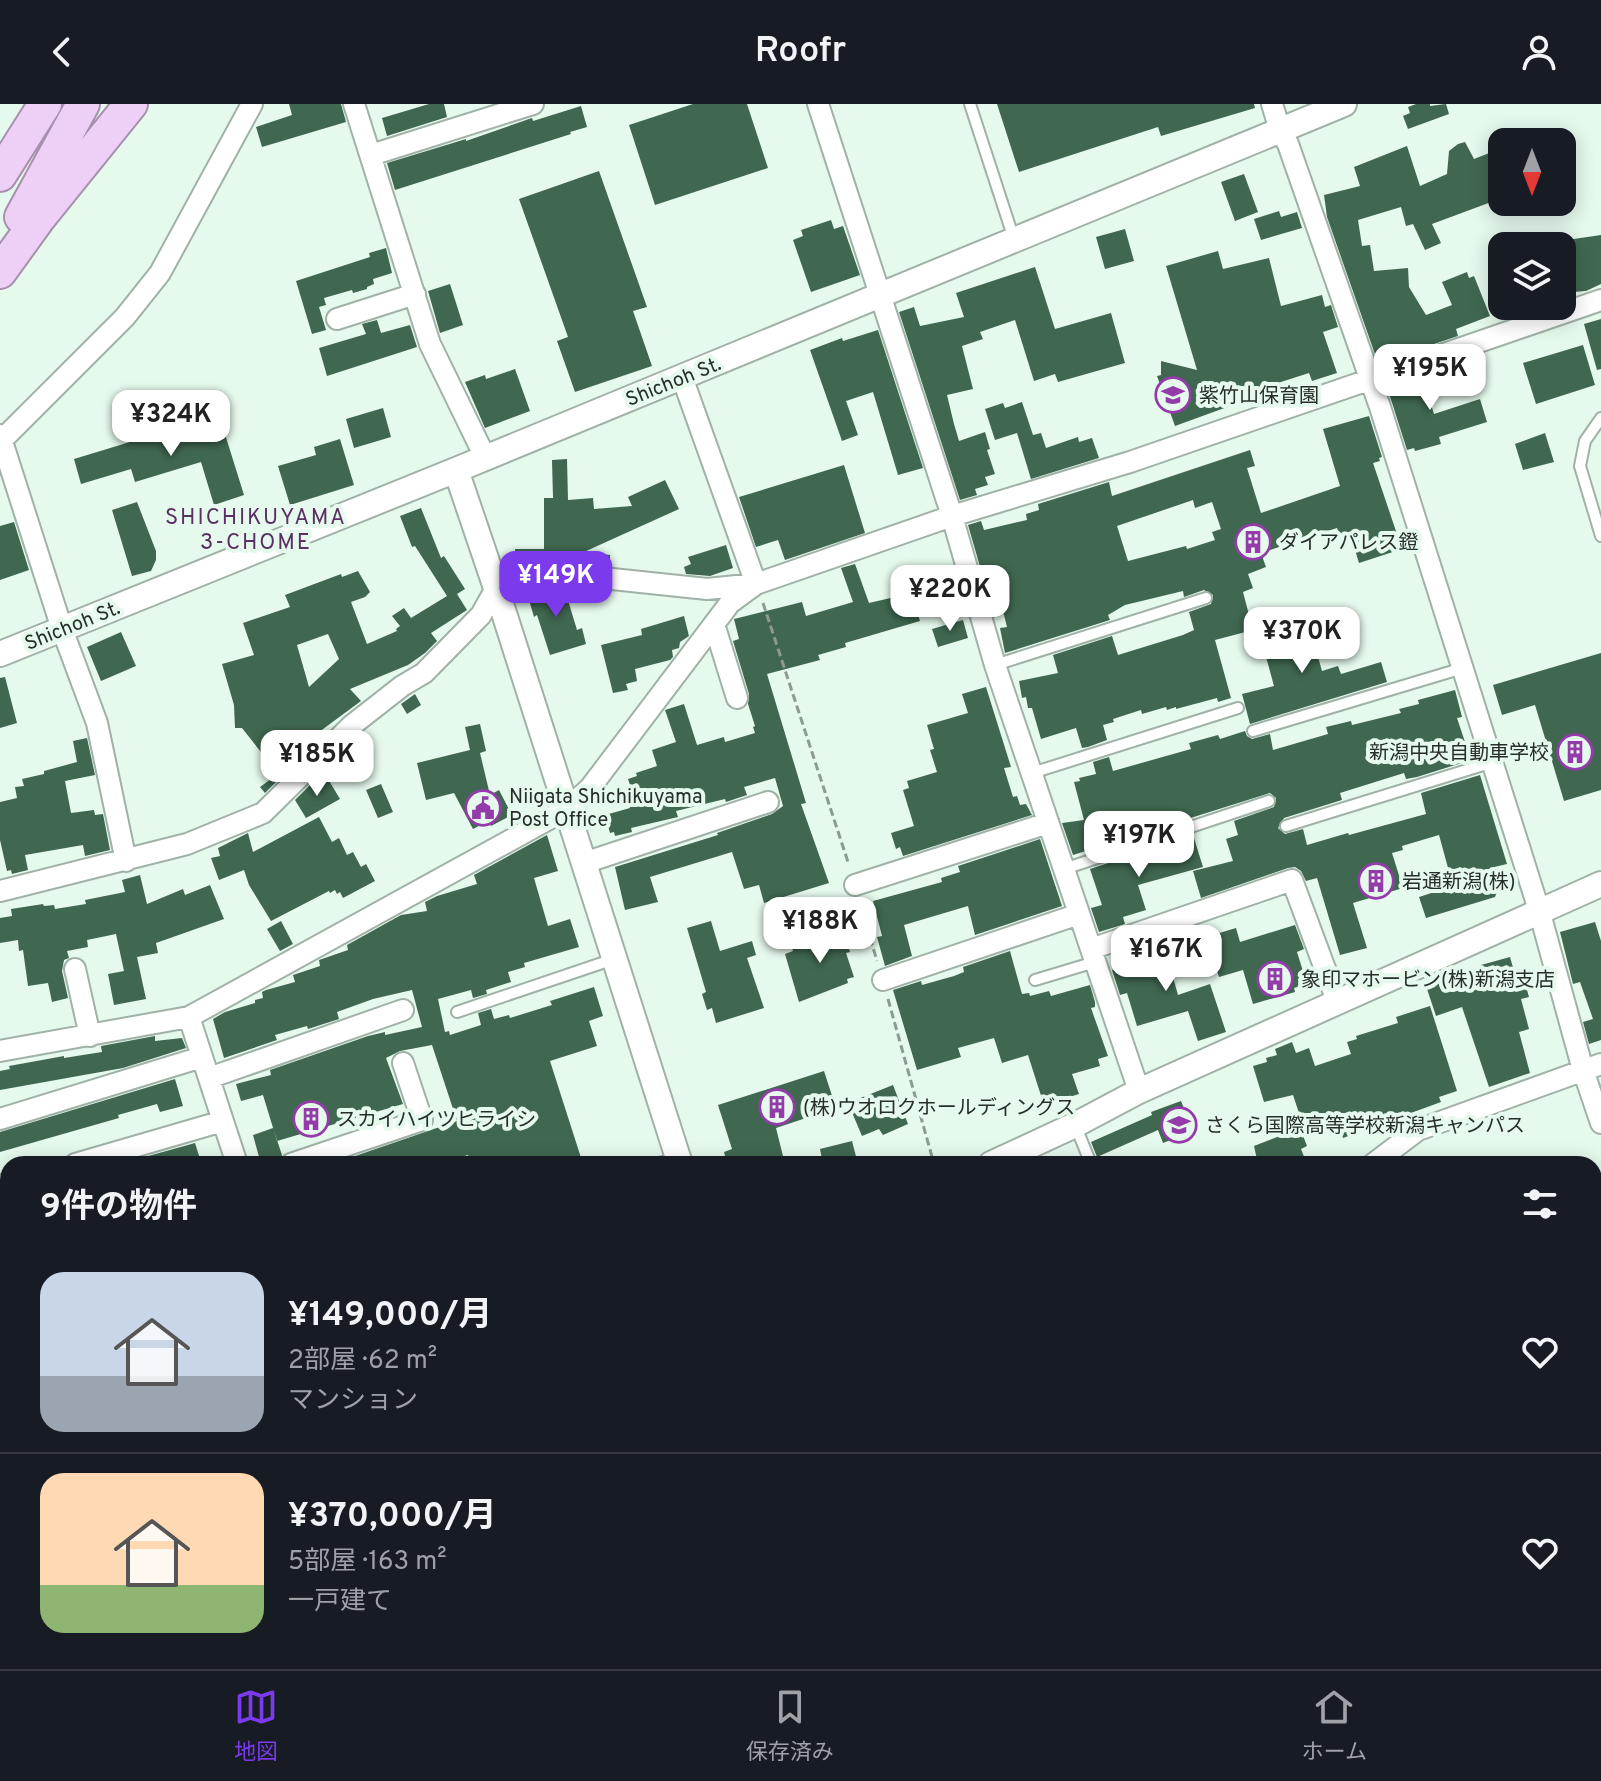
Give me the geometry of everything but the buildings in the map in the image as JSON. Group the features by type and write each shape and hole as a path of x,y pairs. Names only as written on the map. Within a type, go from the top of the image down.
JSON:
{"highway":[{"path":"0,147 24,104"},
{"path":"0,175 45,104"},
{"path":"0,231 83,104"},
{"path":"0,272 39,218 131,104"},
{"path":"0,258 62,138"}],"street":[{"path":"126,861 97,723 62,629 1,437 125,317 160,273 252,104"},
{"path":"354,104 430,344 485,457"},
{"path":"371,155 533,104"},
{"path":"818,104 952,516 995,665 1139,1091"},
{"path":"1272,104 1369,378 1592,1067 1601,1123"},
{"name":"Shichoh St.","path":"0,654 456,470 1344,104"},
{"path":"337,319 415,294"},
{"path":"0,891 187,844 263,813 351,726 402,686 424,673 481,615 496,588 537,575 565,574 707,589 756,584 952,516 1130,462 1601,300"},
{"path":"682,377 756,584"},
{"path":"456,470 615,959 670,1156"},
{"path":"0,1051 189,1017 567,809 590,788 730,603 756,584"},
{"path":"714,624 737,698"},
{"path":"584,863 768,802"},
{"path":"855,885 1048,823"},
{"path":"1093,956 1292,880 1337,1001"},
{"path":"1008,1156 1139,1091 1601,884"},
{"path":"883,980 1079,914"},
{"path":"75,969 90,1036"},
{"path":"209,1078 403,1010"},
{"path":"189,1017 234,1156"},
{"path":"0,1119 202,1057"},
{"path":"315,1156 422,1120 403,1063"},
{"path":"1384,1156 1418,1130 1592,1067"},
{"path":"103,1156 223,1121"}],"lane":[{"path":"970,104 1015,240"},
{"path":"1601,418 1585,441 1580,466 1587,493 1597,509 1601,536"},
{"path":"1587,493 1601,489"},
{"path":"995,665 1206,598"},
{"path":"1253,731 1463,668"},
{"path":"1032,773 1238,708"},
{"path":"1286,826 1493,762"},
{"path":"1064,869 1269,801"},
{"path":"1035,980 1093,956"},
{"path":"457,1012 615,959"},
{"path":"1075,1125 1088,1156"}],"place":[{"name":"紫竹山保育園","path":"1173,395"},
{"name":"ダイアパレス鐙","path":"1253,542"},
{"name":"新潟中央自動車学校","path":"1575,752"},
{"name":"Niigata Shichikuyama Post Office","path":"483,808"},
{"name":"岩通新潟(株)","path":"1376,881"},
{"name":"象印マホービン(株)新潟支店","path":"1275,979"},
{"name":"(株)ウオロクホールディングス","path":"777,1107"},
{"name":"スカイハイツヒライシ","path":"311,1119"},
{"name":"さくら国際高等学校新潟キャンパス","path":"1179,1125"}],"district":[{"name":"SHICHIKUYAMA 3-CHOME","path":"256,528"}]}
